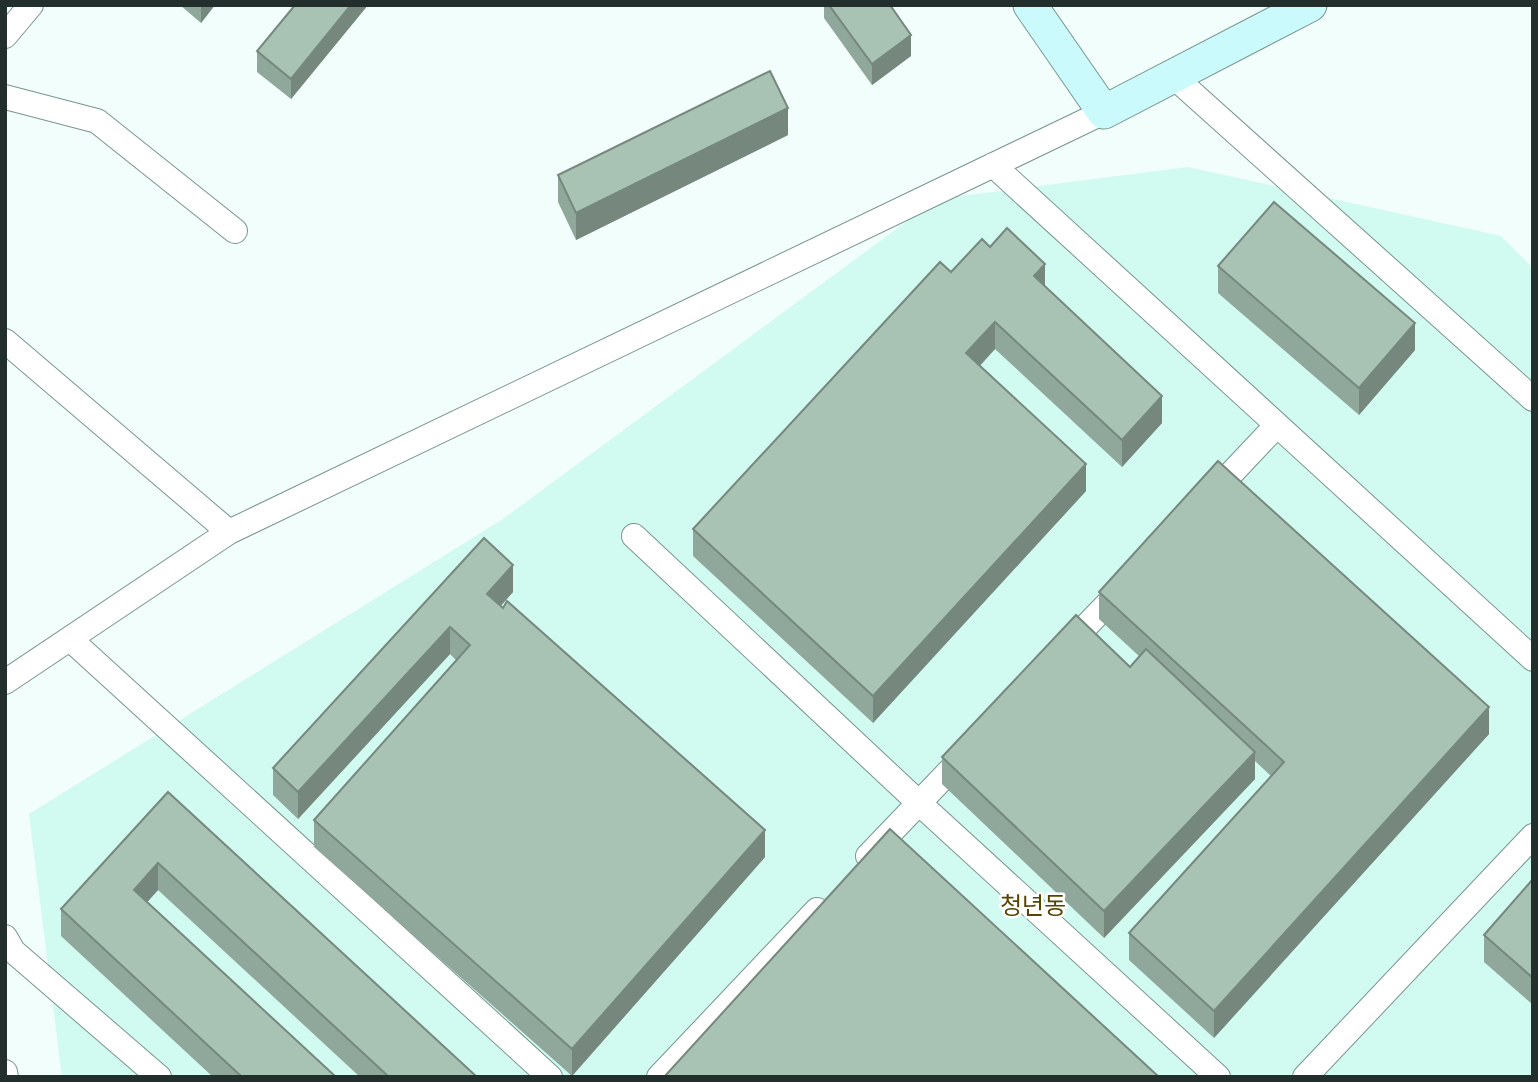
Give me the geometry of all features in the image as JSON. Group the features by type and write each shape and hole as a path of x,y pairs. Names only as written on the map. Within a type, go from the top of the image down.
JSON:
{"main road":[{"path":"1030,5 1104,112 1310,5"}],"street":[{"path":"5,36 31,5"},
{"path":"1172,76 1533,399"},
{"path":"5,97 97,121 235,231"},
{"path":"5,682 229,532 1104,112"},
{"path":"993,165 1533,659"},
{"path":"5,341 229,532"},
{"path":"1192,514 1278,425"},
{"path":"634,536 919,803 1218,1077"},
{"path":"1051,664 1136,574"},
{"path":"70,639 550,1077"},
{"path":"851,874 975,743"},
{"path":"1305,1077 1533,836"},
{"path":"659,1077 832,894"},
{"path":"5,937 13,951 159,1077"}],"shaded area":[{"path":"1188,167 1501,236 1533,268 1533,1077 62,1077 29,814 503,519 937,199"}],"building":[{"path":"295,5 351,5 291,79 257,51"},
{"path":"829,5 890,5 911,35 872,64"},
{"path":"770,71 788,108 576,213 558,175"},
{"path":"1274,202 1415,323 1359,388 1218,266"},
{"path":"1007,228 1045,264 1034,276 1162,396 1122,440 995,322 966,353 1086,464 873,696 693,529 940,262 951,272 982,239 990,247"},
{"path":"1218,461 1489,707 1214,1011 1129,933 1284,762 1099,592"},
{"path":"484,538 513,565 487,594 503,608 507,601 765,830 572,1049 314,820 470,645 450,627 298,792 273,768"},
{"path":"1076,615 1130,667 1146,649 1255,752 1104,911 942,757"},
{"path":"168,792 477,1077 389,1077 158,863 134,890 336,1077 242,1077 61,909"},
{"path":"890,829 1159,1077 664,1077"},
{"path":"1533,879 1533,978 1484,935"}],"district":[{"name":"청년동","path":"1033,906"}]}
